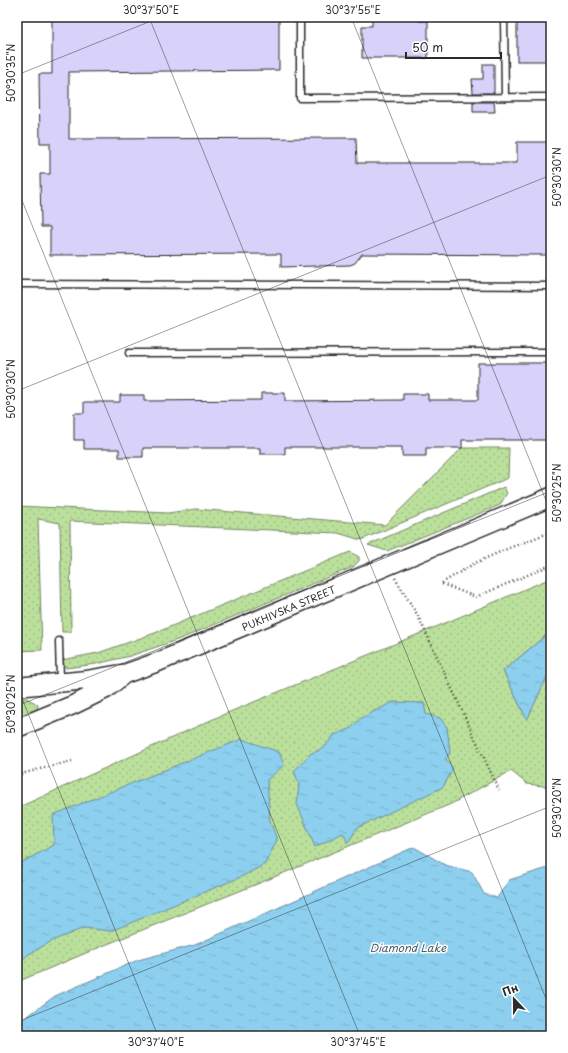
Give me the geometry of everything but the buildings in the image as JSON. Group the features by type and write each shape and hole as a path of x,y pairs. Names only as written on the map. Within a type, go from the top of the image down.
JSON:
{"street":[{"name":"PUKHIVSKA STREET","path":"17,687 60,683 127,673 158,662 551,497"},
{"path":"17,728 73,705 106,689 127,673"}],"lane":[{"path":"300,17 300,98 551,97"},
{"path":"504,17 505,97"},
{"path":"17,284 551,286"},
{"path":"129,353 551,352"},
{"path":"59,641 60,683"}],"path":[{"path":"551,532 475,563 442,583 476,597 551,565"},
{"path":"388,566 418,616 499,790"},
{"path":"17,775 72,761"}],"green space":[{"path":"462,448 509,448 508,478 361,540 338,533 70,521 71,632 62,632 60,523 38,519 42,650 17,651 17,506 168,513 196,509 385,525"},
{"path":"504,487 507,493 500,505 387,551 368,545"},
{"path":"350,552 359,557 359,561 353,567 180,639 130,656 96,664 66,668 62,660 98,653 155,633"},
{"path":"551,578 551,631 503,671 527,719 551,668 551,730 545,736 551,741 551,787 527,784 511,771 451,804 17,982 17,808 220,716"},
{"path":"26,698 38,705 37,710 33,714 17,721 17,700"}],"water":[{"path":"551,631 551,668 527,720 503,671"},
{"path":"393,702 424,703 426,714 440,718 447,727 450,752 446,759 453,769 443,787 357,828 348,843 343,833 315,847 297,804 299,784 294,771 310,754 324,748 334,735 350,729 361,718"},
{"path":"242,739 279,752 284,765 267,780 270,821 277,840 265,864 243,876 111,931 84,928 54,940 29,954 17,964 17,865 54,845 53,815"},
{"name":"Diamond Lake","path":"414,847 445,865 472,872 484,894 497,898 509,880 551,867 551,1036 17,1036 17,1024 55,996 138,960 195,945"}]}
